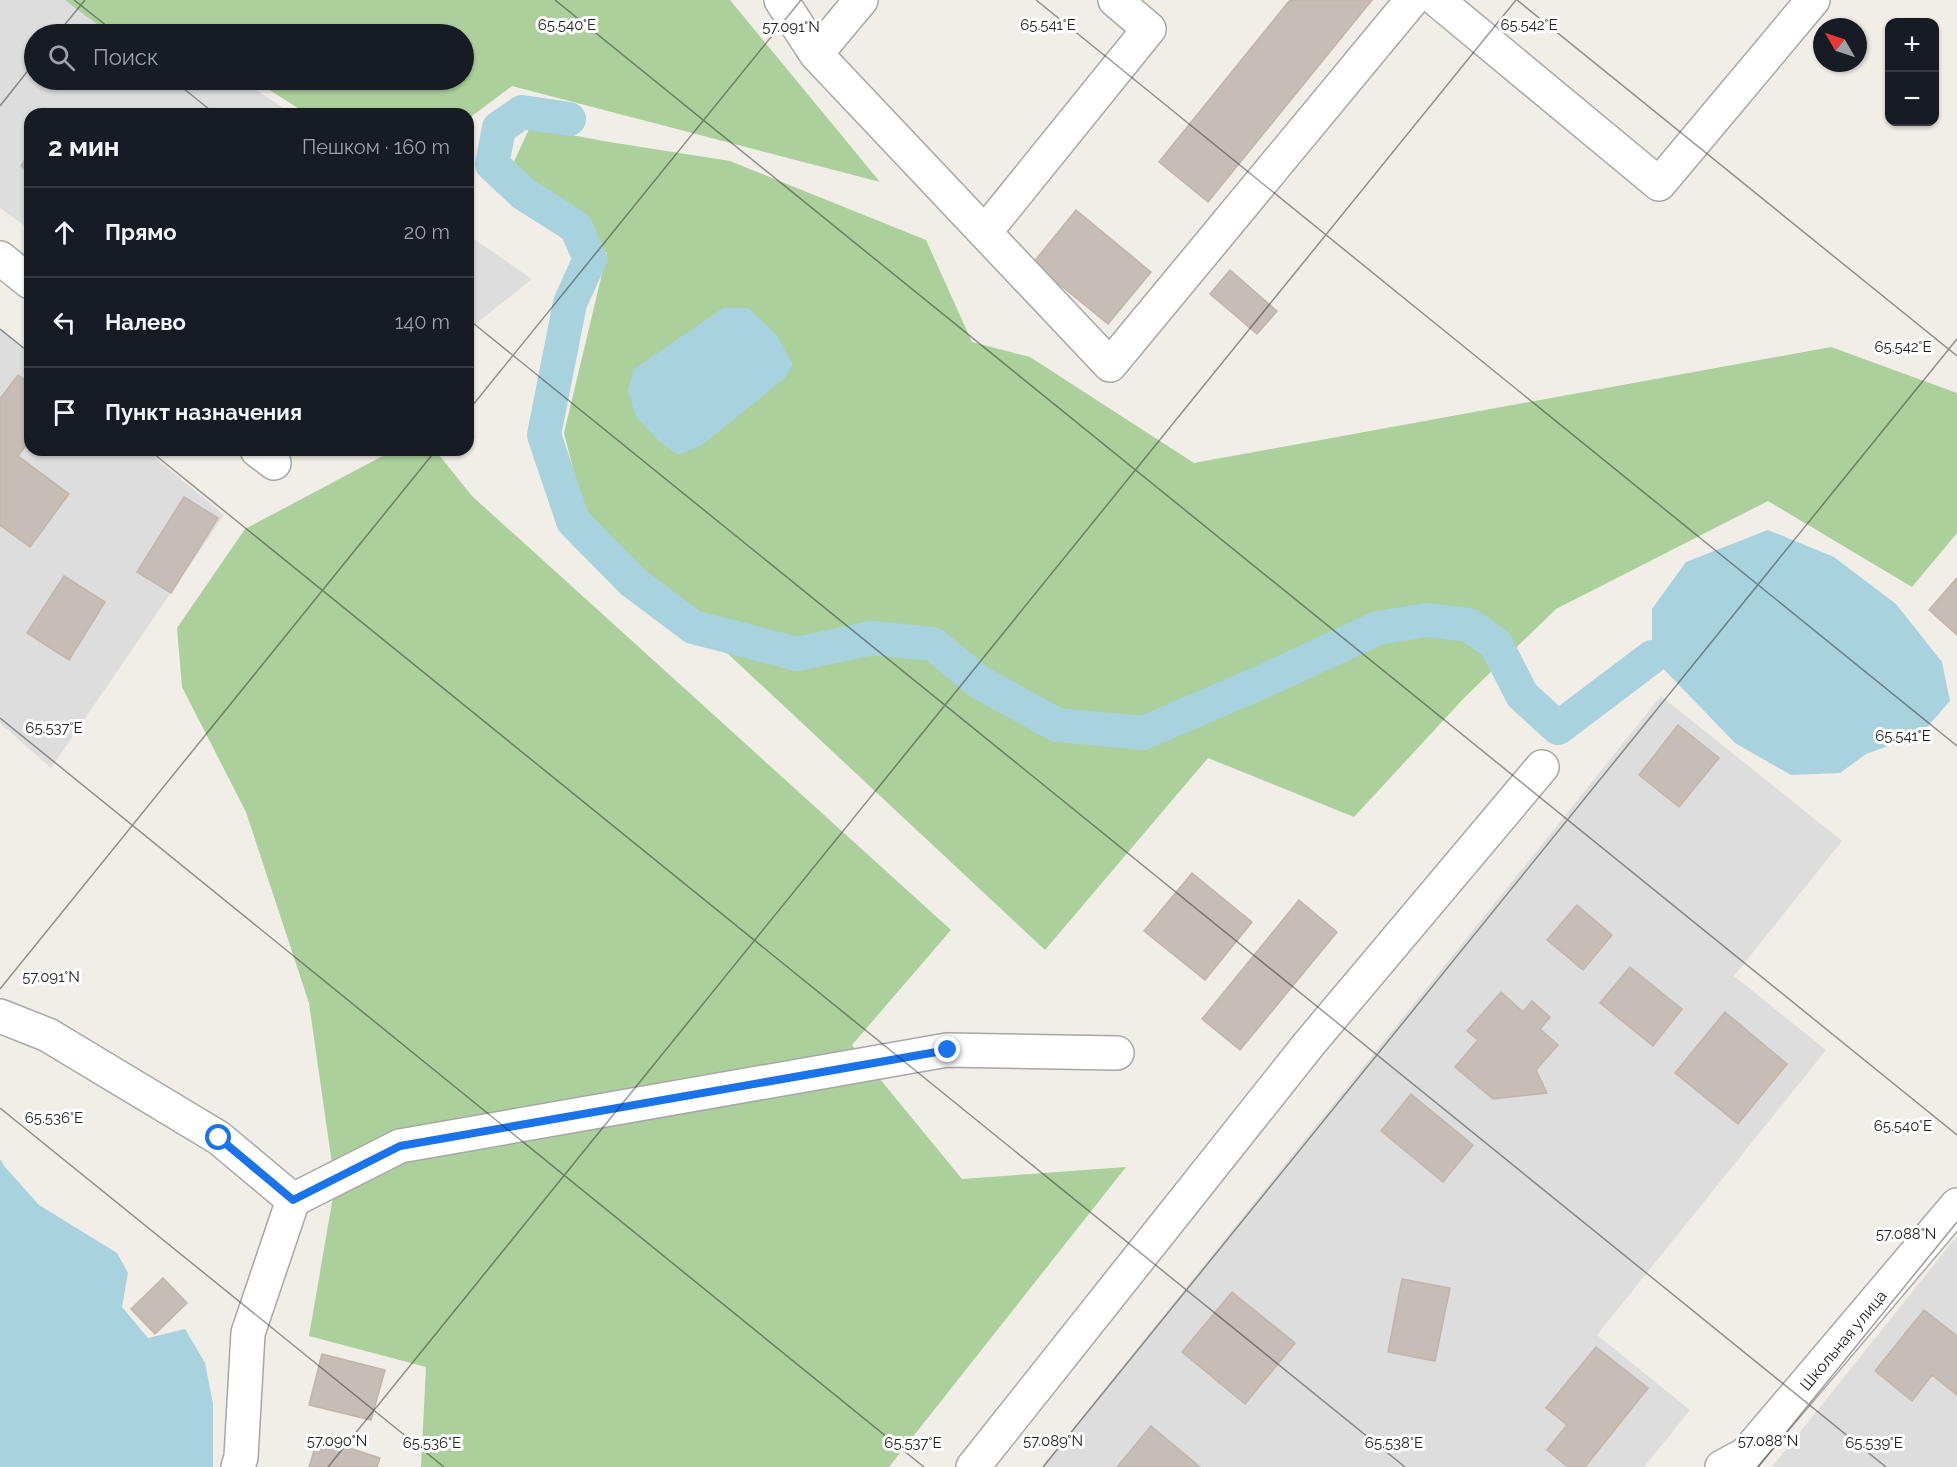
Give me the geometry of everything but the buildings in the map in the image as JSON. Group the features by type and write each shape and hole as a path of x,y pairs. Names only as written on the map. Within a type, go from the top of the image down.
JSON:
{"street":[{"path":"781,0 816,54 1110,365 1412,0"},
{"path":"816,54 861,0"},
{"path":"985,232 1149,28 1115,0"},
{"path":"1437,0 1659,184 1813,0"},
{"path":"0,258 24,277"},
{"path":"973,1467 1309,1044 1542,767"},
{"path":"0,1016 48,1035 219,1138 293,1200"},
{"path":"238,1467 241,1457 248,1333 293,1200 400,1146 948,1050 1117,1053"},
{"name":"Школьная улица","path":"1722,1467 1746,1454 1957,1205"}],"shaded area":[{"path":"0,0 77,0 111,24 24,24 24,90 257,90 283,108 24,108 24,226 0,208"},
{"path":"474,239 532,279 474,325"},
{"path":"0,328 24,348 24,456 153,456 224,515 51,768 0,723"},
{"path":"1661,696 1842,841 1734,976 1826,1050 1597,1335 1690,1410 1644,1467 1042,1467"},
{"path":"1957,1236 1957,1467 1772,1467"}],"green space":[{"path":"65,0 730,0 880,182 512,86 474,114 474,108 298,108 270,90 474,90 474,24 97,24"},
{"path":"530,127 730,161 926,240 972,342 1030,357 1194,463 1831,347 1957,393 1957,533 1912,587 1768,501 1556,609 1464,698 1354,817 1208,758 1045,950 587,522 564,433 607,253 512,166"},
{"path":"383,456 440,456 472,496 951,930 852,1045 962,1179 1126,1167 889,1467 421,1467 426,1367 309,1336 335,1185 309,1003 246,812 182,687 177,628 245,529"}],"water":[{"path":"723,308 748,308 775,333 793,364 785,378 701,446 678,455 660,442 636,417 628,390 634,369"},
{"path":"1768,530 1834,557 1896,604 1942,662 1950,701 1921,734 1866,754 1840,773 1791,775 1735,743 1652,657 1652,609 1686,562"},
{"path":"0,1159 39,1205 117,1253 128,1273 122,1307 148,1338 185,1329 205,1363 213,1404 213,1467 0,1467"}],"waterway":[{"path":"569,119 522,112 499,128 492,164 524,194 576,227 590,259 570,303 544,435 573,521 633,582 693,627 797,654 872,638 933,644 979,682 1057,725 1143,733 1378,628 1427,620 1469,625 1496,644 1522,695 1558,728 1652,657"}],"route":[{"path":"219,1138 293,1200 400,1146 948,1050"}]}
